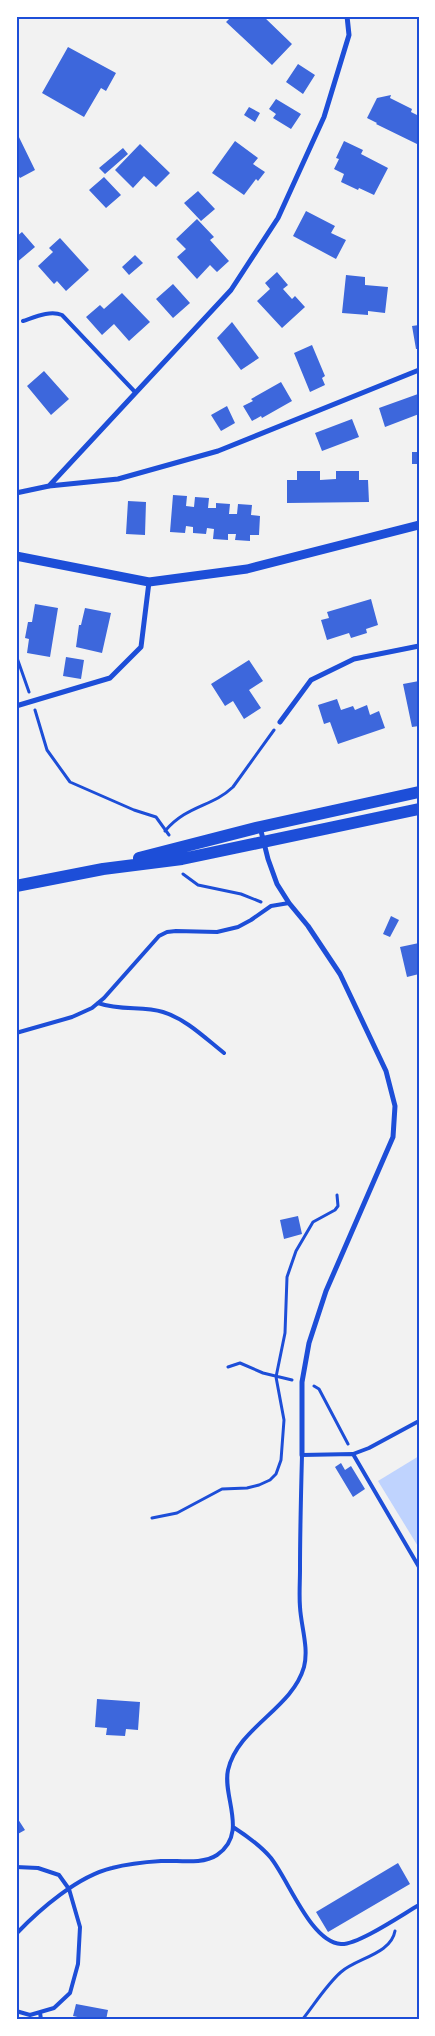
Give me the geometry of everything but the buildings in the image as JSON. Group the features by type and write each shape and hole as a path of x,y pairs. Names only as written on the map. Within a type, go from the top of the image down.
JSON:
{"main road":[{"path":"103,869 178,846 419,792"},
{"path":"16,886 103,869 182,859 419,809"}],"street":[{"path":"49,486 231,290 278,218 324,117 349,35 347,16"},
{"path":"16,493 49,486 118,479 218,451 419,370"},
{"path":"16,556 149,582 247,569 419,525"},
{"path":"16,706 110,678 141,647 149,582"},
{"path":"280,722 311,680 354,658 419,646"},
{"path":"260,827 277,884 288,903 308,926 340,974 386,1072 395,1106 393,1137 326,1291 308,1343 302,1382 302,1455"}],"lane":[{"path":"23,320 44,314 57,313 62,315 136,392"},
{"path":"16,1033 72,1017 92,1008 159,936 167,932 217,932 238,927 271,906 288,903"},
{"path":"98,1003 111,1008 162,1012 178,1019 224,1053"},
{"path":"16,1934 35,1915 87,1878 112,1868 160,1861 205,1859 216,1856 226,1847 233,1827 232,1805 227,1784 228,1770 235,1753 247,1737 294,1688 304,1666 304,1640 300,1606 302,1455 353,1454 369,1448 419,1421"},
{"path":"353,1454 419,1567"},
{"path":"233,1827 271,1857 287,1881 308,1921 323,1937 342,1944 362,1938 419,1904"},
{"path":"16,1867 38,1868 59,1875 70,1889 80,1927 78,1964 70,1993 54,2008 30,2015 16,2011"},
{"path":"40,2012 42,2020"}],"path":[{"path":"16,655 47,750 70,782 134,810 156,817 171,838"},
{"path":"165,831 174,820 187,811 224,794 280,722"},
{"path":"178,871 198,885 241,894 271,906"},
{"path":"152,1518 177,1512 222,1489 247,1488 259,1485 270,1480 276,1474 281,1460 284,1420 276,1377 285,1333 289,1267 313,1222 335,1210 338,1206 337,1195"},
{"path":"228,1367 240,1363 276,1377 293,1380"},
{"path":"312,1384 319,1389 353,1454"},
{"path":"302,2020 341,1972 380,1950 394,1939 395,1931 390,1922"}],"water":[{"path":"419,1456 419,1548 378,1481"}]}
